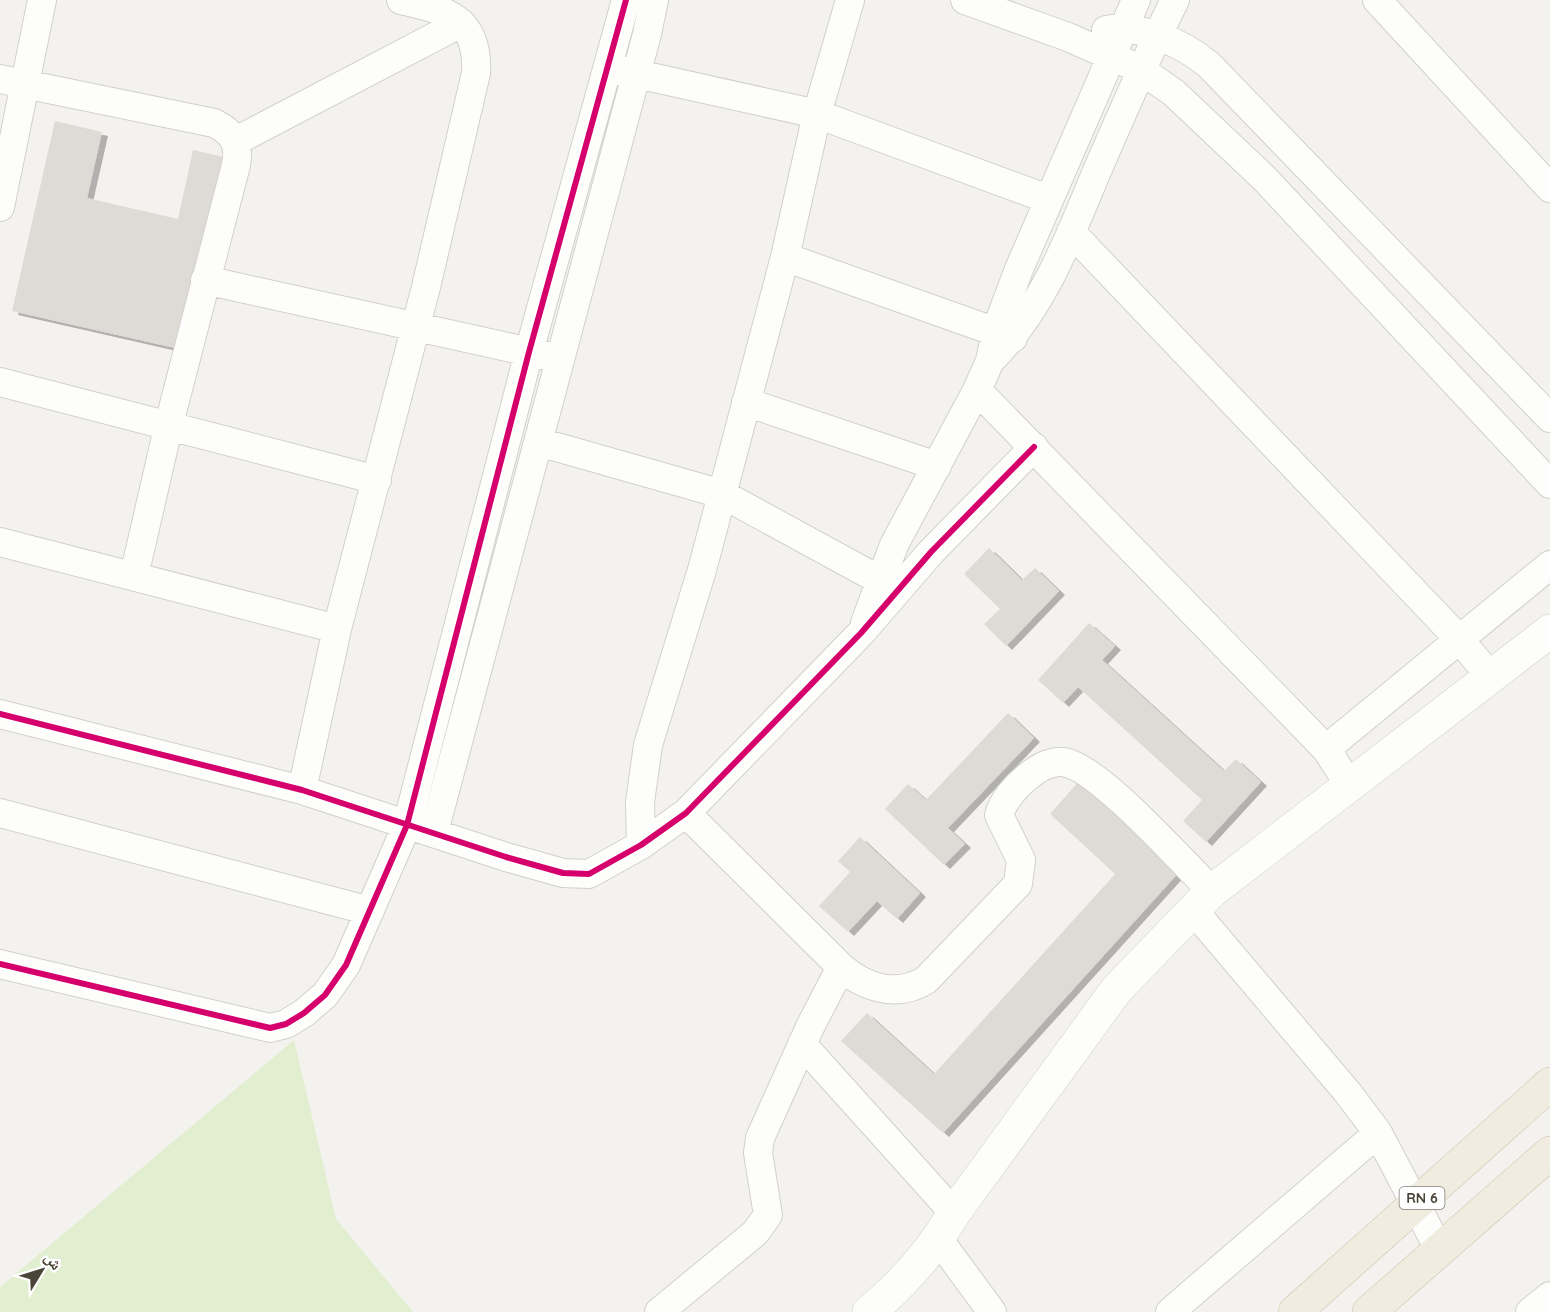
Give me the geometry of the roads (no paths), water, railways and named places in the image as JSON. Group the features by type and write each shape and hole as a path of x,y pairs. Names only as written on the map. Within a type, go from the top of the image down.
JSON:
{"highway":[{"name":"RN 6","path":"1295,1312 1550,1084"},
{"path":"1369,1312 1550,1153"}],"street":[{"path":"0,207 13,82 42,0"},
{"path":"302,790 337,629 416,326 476,73 477,57 470,37 452,14 401,0"},
{"path":"421,828 530,351 626,0"},
{"path":"0,964 270,1028 286,1024 304,1013 325,994 346,965 370,911 421,828 539,442 654,0"},
{"path":"641,845 640,802 648,745 702,570 785,257 817,114 850,0"},
{"path":"965,0 1068,37 1140,69 1174,93 1224,138 1550,484"},
{"path":"1005,334 1048,199 1136,0"},
{"path":"0,714 302,790 563,873 589,874 641,845 686,813 861,633 890,585 937,465 990,361 1005,334 1049,281 1140,69 1175,0"},
{"path":"1377,0 1550,188"},
{"path":"236,141 461,23"},
{"path":"1068,37 1123,27 1182,45 1209,65 1550,418"},
{"path":"608,68 817,114 1048,199"},
{"path":"13,82 214,123 224,128 236,141 238,152 236,165 169,424 134,576"},
{"path":"1071,232 1460,639 1490,676"},
{"path":"785,257 1005,334"},
{"path":"205,280 559,358"},
{"path":"0,382 169,424 377,480"},
{"path":"977,390 1326,749 1350,786"},
{"path":"747,402 937,465"},
{"path":"539,442 722,494 890,585"},
{"path":"890,585 931,552 1034,447"},
{"path":"0,542 337,629"},
{"path":"1326,749 1550,565"},
{"path":"869,1312 891,1294 946,1227 1117,989 1203,901 1550,631"},
{"path":"686,813 841,967 861,982 880,988 903,989 926,980 1018,884 1021,860 999,815 1002,806 1021,782 1041,766 1051,763 1073,764 1099,780 1203,901 1348,1093 1378,1133 1440,1251"},
{"path":"0,813 370,911"},
{"path":"659,1312 755,1233 768,1215 758,1153 760,1138 802,1044 841,967"},
{"path":"802,1044 946,1227 992,1312"},
{"path":"1170,1312 1378,1133"},
{"path":"1530,1312 1550,1296"}]}
